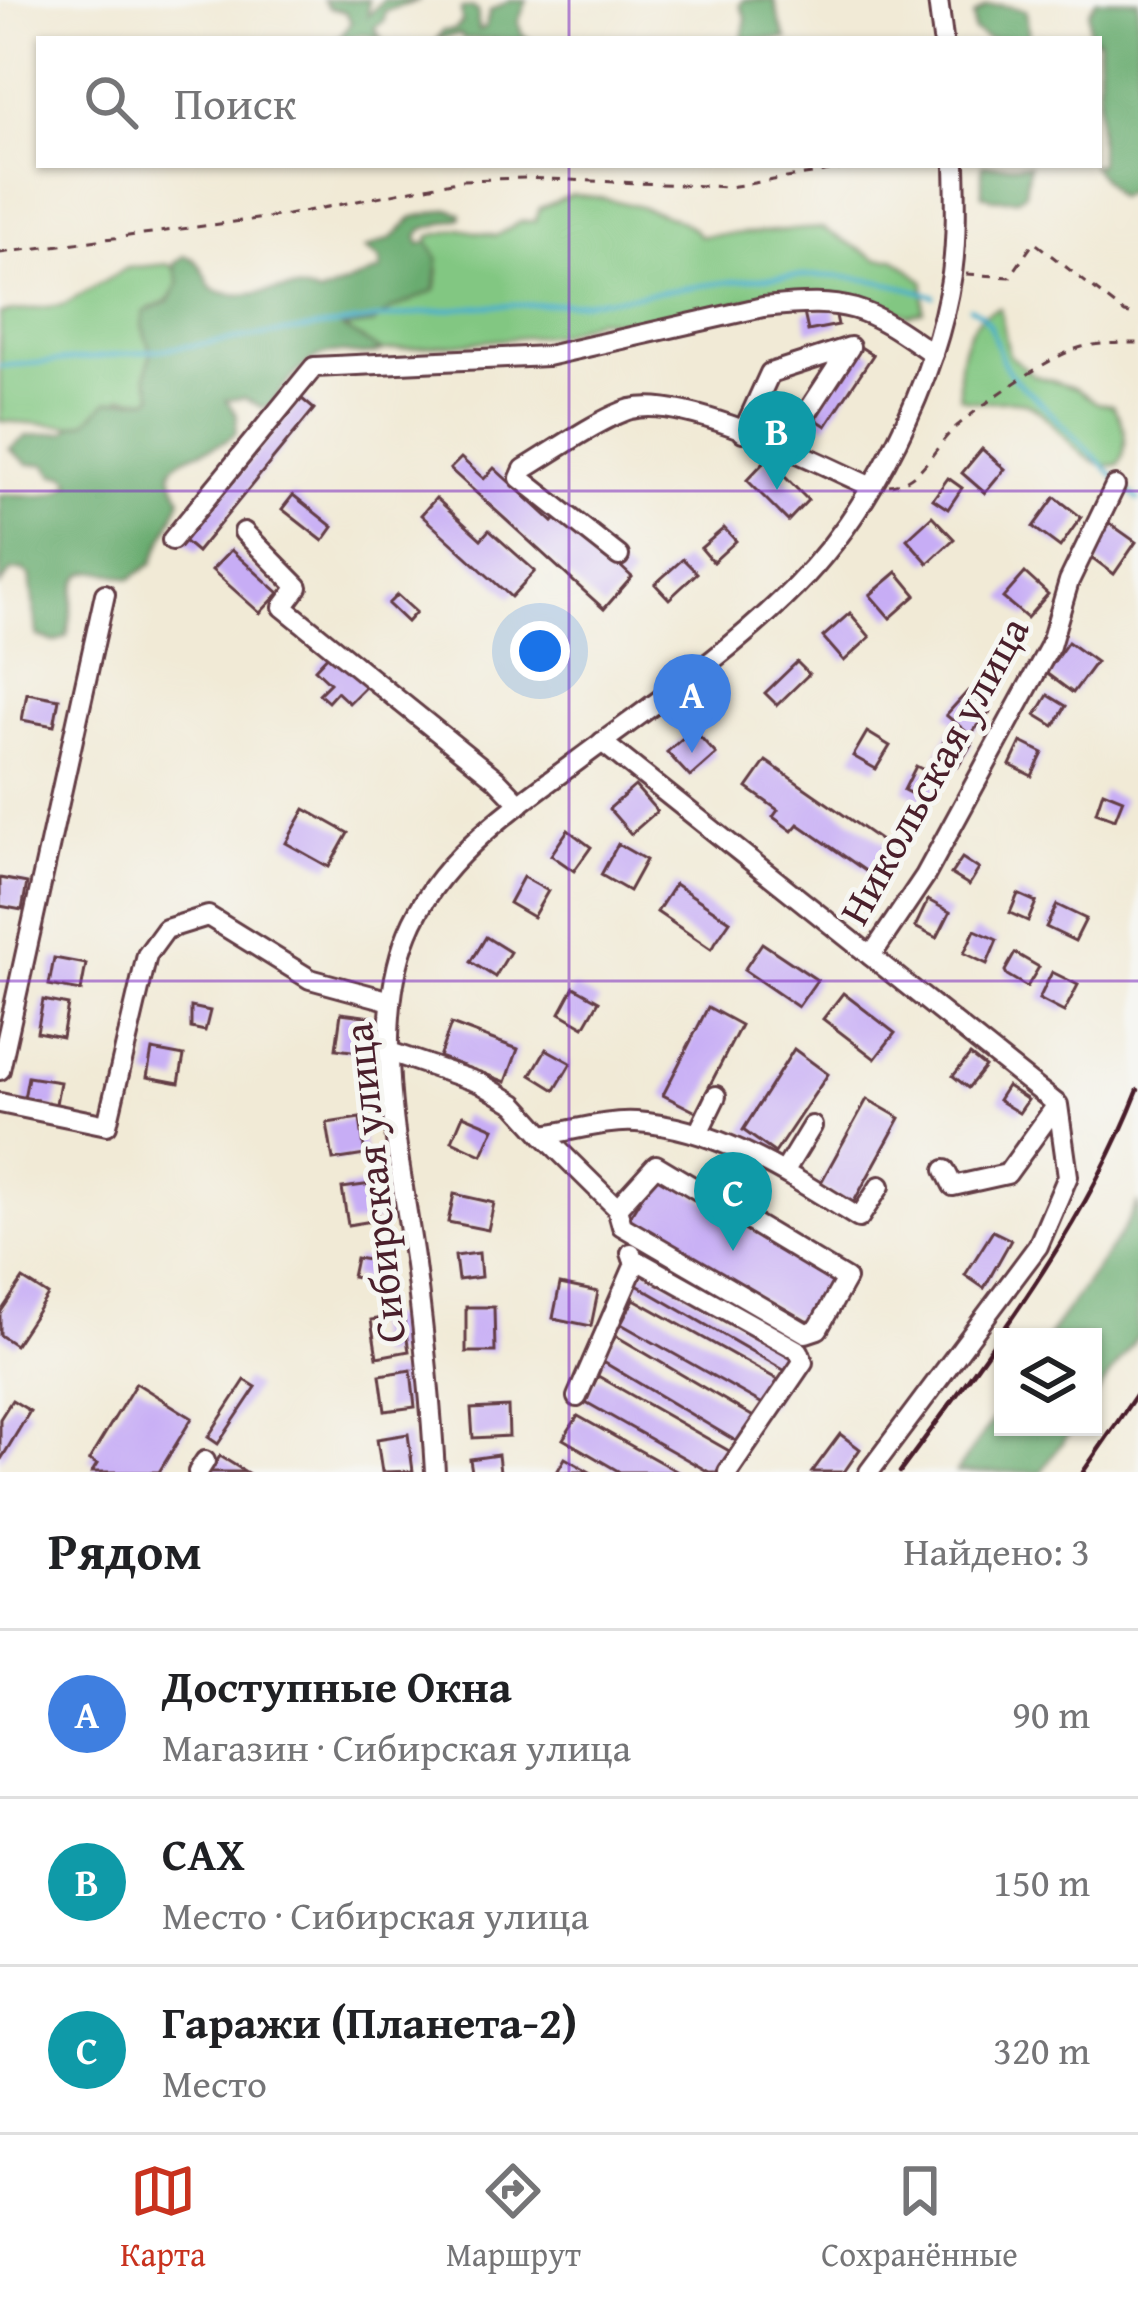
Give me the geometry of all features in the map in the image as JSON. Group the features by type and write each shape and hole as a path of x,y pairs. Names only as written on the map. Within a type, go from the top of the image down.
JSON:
{"street":[{"path":"938,0 943,36"},
{"name":"Сибирская улица","path":"435,1472 430,1373 390,1052 391,1000 408,932 431,892 460,858 520,804 760,620 832,543 913,405 933,354 952,273 955,168"},
{"path":"172,540 314,367 547,356 794,303 867,310 933,354"},
{"path":"743,432 770,373 850,347 784,448"},
{"path":"620,556 520,478 524,469 627,410 664,405 870,485"},
{"name":"Никольская улица","path":"871,956 925,876 1050,646 1069,581 1114,486"},
{"path":"244,532 298,587 284,607 496,778 520,804"},
{"path":"0,1070 105,594"},
{"path":"602,742 1057,1106 1068,1176 1038,1246 869,1472"},
{"path":"0,1103 107,1125 147,955 166,929 208,916 310,979 391,1000"},
{"path":"390,1052 480,1083 515,1104 619,1217 806,1333 818,1329 846,1280 656,1165 619,1217"},
{"path":"698,1133 716,1096"},
{"path":"945,1170 953,1186 1006,1174 1057,1106"},
{"path":"543,1136 633,1122 698,1133 784,1172 860,1218 880,1186"},
{"path":"784,1172 812,1126"},
{"path":"578,1397 635,1264 619,1217"},
{"path":"633,1258 799,1351 802,1362 728,1472"}],"path":[{"path":"0,253 287,215 462,180 524,178 728,187 849,168"},
{"path":"952,273 1010,278 1034,242 1125,313 1138,316"},
{"path":"870,485 904,483 956,427 1038,370 1081,347 1138,343"}],"green space":[{"path":"323,0 368,0 368,16 383,0 421,0 385,11 384,21 374,28 380,36 340,36 351,22 346,12 329,8"},
{"path":"510,0 527,0 518,22 525,36 439,36 462,23 461,9 478,11 478,30 485,28 490,11"},
{"path":"743,0 774,0 786,36 743,36 746,18 740,5"},
{"path":"1096,0 1138,0 1138,176 1117,197 1093,168 1102,168 1102,36 1089,36 1089,12"},
{"path":"986,6 1026,10 1029,36 983,36 974,31 973,16"},
{"path":"982,168 1029,168 1025,193 1017,199 982,194"},
{"path":"572,195 660,213 700,236 822,228 877,259 895,259 924,281 923,311 908,315 876,301 831,294 772,294 635,323 597,319 560,334 382,351 342,329 373,324 392,309 435,290 439,271 430,236 461,229 496,236 520,222 535,221 540,208"},
{"path":"449,209 461,213 461,218 423,229 417,236 420,244 428,241 438,260 435,290 392,309 373,324 343,328 382,351 322,355 263,408 244,398 226,400 237,415 236,433 174,466 171,475 181,499 152,564 130,579 93,571 83,574 74,591 67,637 54,642 37,636 30,576 22,570 11,571 0,586 0,495 47,495 72,482 65,475 54,475 46,464 28,464 10,449 27,436 66,432 86,422 108,401 154,395 146,376 151,353 142,325 144,312 169,301 179,283 174,264 183,256 194,260 212,289 226,293 292,289 319,295 381,270 380,259 365,249 392,238 414,217"},
{"path":"167,264 178,270 176,290 150,308 142,325 151,353 146,376 154,394 149,399 123,397 72,426 0,421 0,313 63,305 127,268"},
{"path":"1000,308 1009,355 1033,375 1112,405 1124,434 1119,464 1107,465 1085,456 1026,403 960,397 961,357 970,331 987,313"},
{"path":"1138,1202 1138,1336 1102,1386 1102,1328 1054,1328"},
{"path":"994,1419 994,1436 1067,1436 1041,1472 956,1472"}],"building":[{"path":"834,307 838,325 808,331 804,313"},
{"path":"859,346 873,355 826,426 812,417"},
{"path":"302,399 314,409 197,552 184,541"},
{"path":"982,449 1005,469 985,493 962,473"},
{"path":"461,458 484,479 494,468 553,522 562,512 632,577 604,609 450,469"},
{"path":"767,459 808,500 788,521 747,480"},
{"path":"948,478 962,488 948,509 933,499"},
{"path":"293,495 333,527 323,541 282,509"},
{"path":"1055,497 1081,517 1060,547 1033,527"},
{"path":"436,498 481,539 489,530 535,571 511,597 421,515"},
{"path":"932,516 954,539 928,563 907,539"},
{"path":"1109,523 1136,542 1114,574 1087,554"},
{"path":"724,528 736,541 713,562 701,548"},
{"path":"231,550 279,593 260,613 212,570"},
{"path":"683,559 697,573 669,599 655,584"},
{"path":"897,572 916,595 890,618 870,595"},
{"path":"1025,573 1048,594 1027,618 1003,598"},
{"path":"397,595 416,612 407,622 388,604"},
{"path":"850,613 870,637 844,661 823,637"},
{"path":"1068,642 1096,662 1073,693 1046,673"},
{"path":"334,649 369,683 349,703 337,692 328,702 319,694 330,683 315,669"},
{"path":"797,662 809,674 777,705 765,693"},
{"path":"968,691 990,712 970,735 946,715"},
{"path":"27,693 59,699 54,726 22,720"},
{"path":"1048,695 1066,706 1054,726 1036,715"},
{"path":"693,729 716,754 690,777 667,752"},
{"path":"950,730 972,743 958,767 937,754"},
{"path":"867,732 890,746 876,769 853,756"},
{"path":"1021,742 1043,753 1032,776 1010,765"},
{"path":"766,761 900,854 880,881 798,824 792,831 773,817 778,810 747,788"},
{"path":"916,766 941,779 929,803 904,790"},
{"path":"635,786 657,811 631,834 609,809"},
{"path":"1103,791 1123,799 1115,819 1096,812"},
{"path":"305,809 348,833 329,867 286,843"},
{"path":"568,830 591,847 574,871 551,855"},
{"path":"618,844 646,860 629,891 601,875"},
{"path":"962,858 979,869 969,885 951,874"},
{"path":"523,877 548,891 533,917 509,903"},
{"path":"0,878 27,883 22,910 0,906"},
{"path":"675,884 730,921 711,949 657,912"},
{"path":"1018,894 1036,902 1028,921 1010,913"},
{"path":"928,900 950,912 937,938 915,927"},
{"path":"1057,905 1086,919 1075,941 1046,927"},
{"path":"975,930 997,940 987,964 964,953"},
{"path":"486,937 510,952 495,977 471,962"},
{"path":"762,943 817,980 798,1007 744,970"},
{"path":"1015,953 1039,967 1027,987 1005,971"},
{"path":"54,958 86,964 81,991 49,985"},
{"path":"1052,972 1078,985 1064,1012 1039,999"},
{"path":"574,987 599,1001 584,1027 560,1013"},
{"path":"843,993 895,1033 875,1059 823,1019"},
{"path":"43,1000 68,1005 62,1037 37,1032"},
{"path":"191,1007 210,1011 205,1031 191,1028"},
{"path":"708,1007 741,1025 696,1112 663,1095"},
{"path":"341,1013 372,1017 367,1053 336,1049"},
{"path":"451,1024 518,1049 506,1082 439,1057"},
{"path":"546,1049 571,1063 555,1090 531,1075"},
{"path":"794,1049 828,1074 775,1153 743,1130"},
{"path":"152,1050 184,1056 179,1083 147,1077"},
{"path":"970,1055 985,1067 968,1088 953,1076"},
{"path":"28,1077 60,1082 55,1109 23,1104"},
{"path":"1007,1086 1028,1100 1019,1113 998,1100"},
{"path":"867,1099 900,1118 851,1207 819,1186"},
{"path":"463,1115 494,1128 482,1155 452,1141"},
{"path":"360,1118 365,1155 333,1160 327,1123"},
{"path":"657,1172 837,1281 809,1326 627,1221"},
{"path":"372,1184 378,1220 348,1225 342,1188"},
{"path":"454,1194 494,1203 488,1230 448,1222"},
{"path":"993,1231 1011,1240 984,1288 965,1275"},
{"path":"479,1253 481,1277 458,1280 455,1256"},
{"path":"356,1258 381,1262 377,1282 352,1277"},
{"path":"645,1269 797,1357 789,1373 635,1284"},
{"path":"23,1279 48,1295 15,1345 0,1335 0,1313"},
{"path":"560,1284 598,1292 591,1326 553,1318"},
{"path":"634,1299 782,1382 768,1407 621,1324"},
{"path":"466,1307 494,1307 495,1352 466,1352"},
{"path":"403,1315 409,1351 377,1357 371,1320"},
{"path":"616,1336 757,1419 741,1444 600,1360"},
{"path":"411,1370 415,1407 385,1411 380,1375"},
{"path":"598,1376 731,1452 718,1472 709,1472 584,1401"},
{"path":"245,1380 256,1387 218,1444 208,1437"},
{"path":"136,1383 192,1418 159,1472 92,1472 97,1464 89,1460"},
{"path":"12,1400 30,1411 0,1461 0,1419"},
{"path":"508,1407 509,1436 473,1438 471,1409"},
{"path":"578,1416 678,1472 620,1472 563,1439"},
{"path":"408,1434 413,1471 382,1472 377,1439"},
{"path":"840,1434 860,1449 844,1472 812,1472"},
{"path":"498,1455 500,1472 472,1472 470,1459"},
{"path":"220,1456 246,1472 210,1472"},
{"path":"565,1458 590,1472 557,1472"}],"waterway":[{"path":"0,366 454,309 573,303 754,279 842,277 934,296"},
{"path":"970,307 988,323 1007,370 1017,382 1138,500"}],"railway":[{"path":"900,1472 1062,1241 1116,1142 1138,1090"},
{"path":"1083,1472 1138,1392"}],"place":[{"name":"САХ","path":"777,490"},
{"name":"Доступные Окна","path":"692,753"},
{"name":"Гаражи (Планета-2)","path":"733,1251"}]}
